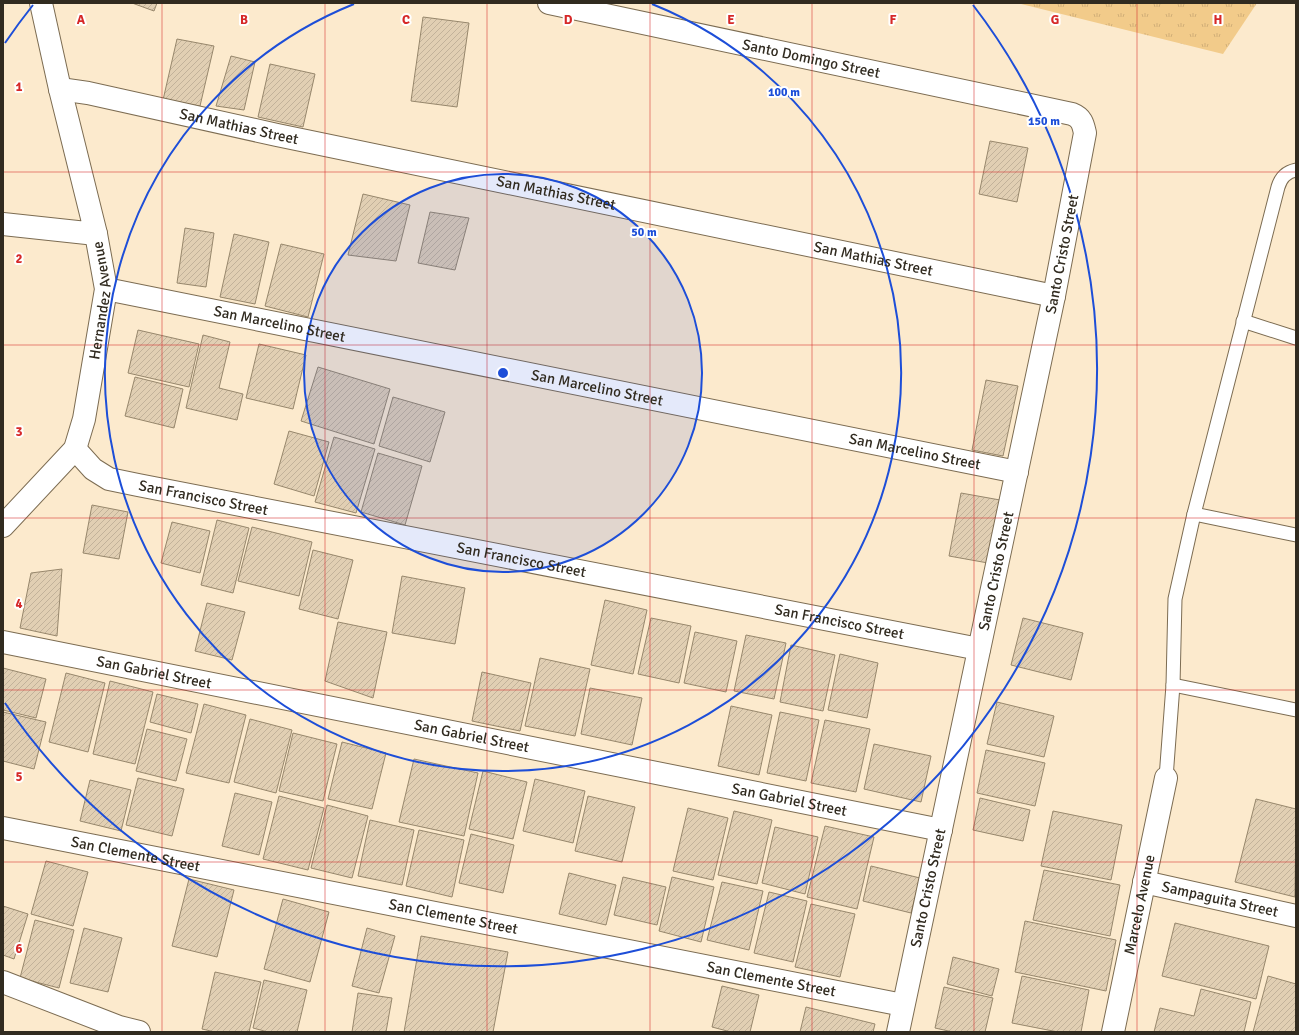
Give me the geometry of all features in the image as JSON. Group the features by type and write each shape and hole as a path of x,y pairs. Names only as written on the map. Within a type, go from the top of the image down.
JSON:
{"street":[{"name":"Hernandez Avenue","path":"3,526 75,449 84,419 106,289 96,234 40,3"},
{"name":"Santo Domingo Street","path":"549,3 1072,114"},
{"name":"San Mathias Street","path":"60,89 88,93 277,135 1054,296"},
{"name":"Santo Cristo Street","path":"898,1032 1054,296 1085,133 1083,123 1078,116 1072,114"},
{"path":"5,224 96,234"},
{"name":"San Marcelino Street","path":"106,289 1017,472"},
{"name":"San Francisco Street","path":"75,449 93,469 109,479 979,649"},
{"name":"San Gabriel Street","path":"3,642 941,830"},
{"name":"Marcelo Avenue","path":"1113,1032 1166,778"},
{"name":"San Clemente Street","path":"3,828 904,1005"},
{"name":"Sampaguita Street","path":"1144,882 1296,916"},
{"path":"3,982 119,1027 139,1032"}],"lane":[{"path":"1166,778 1173,685 1175,599 1194,514 1280,179 1288,172 1296,170"},
{"path":"1243,321 1296,338"},
{"path":"1194,514 1296,535"},
{"path":"1173,685 1296,710"}],"green space":[{"path":"1017,3 1257,3 1223,54"}],"building":[{"path":"132,3 157,3 154,11"},
{"path":"423,17 469,23 457,107 411,101"},
{"path":"177,39 214,46 200,106 163,100"},
{"path":"231,56 255,62 244,110 216,106"},
{"path":"270,64 315,74 303,127 258,117"},
{"path":"990,141 1028,148 1017,202 979,194"},
{"path":"363,194 410,205 396,261 348,255"},
{"path":"430,212 469,218 455,270 418,263"},
{"path":"185,228 214,233 206,287 177,283"},
{"path":"234,234 269,242 255,304 220,297"},
{"path":"281,244 324,254 308,317 265,306"},
{"path":"138,330 199,344 189,387 128,373"},
{"path":"203,335 230,342 219,388 243,394 237,420 186,408"},
{"path":"259,344 306,355 293,409 246,398"},
{"path":"318,367 390,389 374,444 301,421"},
{"path":"135,377 183,389 174,428 125,416"},
{"path":"986,380 1018,386 1003,456 972,450"},
{"path":"393,397 445,412 430,462 379,446"},
{"path":"289,431 329,442 314,496 274,484"},
{"path":"334,437 375,449 356,513 315,502"},
{"path":"378,453 422,466 405,525 361,512"},
{"path":"961,493 1000,500 988,563 949,556"},
{"path":"92,505 128,512 119,559 83,553"},
{"path":"217,520 249,528 233,593 201,585"},
{"path":"172,522 210,531 200,573 161,563"},
{"path":"252,527 312,542 299,596 238,581"},
{"path":"313,550 353,560 338,619 299,609"},
{"path":"62,569 57,636 20,628 31,573"},
{"path":"402,576 465,588 455,644 392,633"},
{"path":"605,600 647,610 633,674 591,665"},
{"path":"207,603 245,612 232,660 195,651"},
{"path":"651,618 691,626 679,683 638,674"},
{"path":"1023,618 1083,633 1071,680 1011,665"},
{"path":"338,622 387,632 373,698 325,681"},
{"path":"695,632 737,641 726,692 684,683"},
{"path":"746,635 786,643 774,699 734,691"},
{"path":"791,645 835,655 823,711 780,702"},
{"path":"840,654 878,663 867,718 828,710"},
{"path":"540,658 590,669 575,736 525,726"},
{"path":"3,668 46,679 36,718 3,710"},
{"path":"482,672 531,683 520,731 472,721"},
{"path":"66,673 105,683 88,752 49,742"},
{"path":"110,681 153,692 135,764 93,754"},
{"path":"590,688 642,698 632,745 581,734"},
{"path":"157,694 198,704 191,733 150,722"},
{"path":"997,702 1054,716 1044,757 987,744"},
{"path":"204,704 246,715 229,783 186,773"},
{"path":"731,706 772,715 759,775 718,766"},
{"path":"3,712 46,722 34,769 3,761"},
{"path":"780,712 819,720 806,781 767,773"},
{"path":"250,719 292,730 276,793 234,782"},
{"path":"825,720 870,729 856,792 811,783"},
{"path":"147,729 187,739 176,781 136,771"},
{"path":"293,733 337,744 323,801 279,791"},
{"path":"342,742 386,753 372,809 328,799"},
{"path":"874,744 931,756 921,802 864,789"},
{"path":"986,750 1045,763 1035,806 977,793"},
{"path":"414,759 478,773 464,836 399,822"},
{"path":"483,771 527,782 513,839 469,829"},
{"path":"138,778 184,789 172,836 126,825"},
{"path":"535,779 585,791 573,843 523,831"},
{"path":"90,780 131,790 121,831 80,821"},
{"path":"235,793 272,802 259,855 222,846"},
{"path":"279,796 324,808 308,870 263,859"},
{"path":"588,796 635,807 622,862 575,851"},
{"path":"980,798 1030,810 1023,841 973,830"},
{"path":"1256,799 1296,809 1295,897 1235,882"},
{"path":"327,805 368,816 352,878 311,868"},
{"path":"688,808 728,818 713,880 673,871"},
{"path":"734,811 772,820 757,884 718,875"},
{"path":"1053,811 1122,825 1111,880 1041,866"},
{"path":"370,820 414,830 402,885 358,876"},
{"path":"825,826 874,837 857,909 807,897"},
{"path":"775,827 818,837 805,894 762,883"},
{"path":"419,830 464,840 452,897 406,886"},
{"path":"471,834 514,845 503,893 459,883"},
{"path":"46,861 88,872 73,926 31,914"},
{"path":"871,866 920,878 911,913 863,901"},
{"path":"1044,870 1120,885 1110,936 1033,920"},
{"path":"569,873 616,885 606,925 559,914"},
{"path":"623,877 666,887 657,925 614,915"},
{"path":"672,877 714,887 701,942 659,931"},
{"path":"189,879 234,890 217,957 172,946"},
{"path":"722,882 763,891 749,950 707,940"},
{"path":"769,892 807,901 793,962 754,953"},
{"path":"283,899 329,912 310,982 264,969"},
{"path":"811,904 855,914 840,977 795,967"},
{"path":"3,906 28,914 14,959 3,955"},
{"path":"35,920 74,930 59,988 20,978"},
{"path":"1025,921 1116,940 1106,991 1015,972"},
{"path":"1175,923 1269,946 1256,999 1162,976"},
{"path":"84,928 122,938 108,992 70,983"},
{"path":"367,928 395,936 379,993 352,986"},
{"path":"421,936 508,952 493,1032 404,1032"},
{"path":"953,957 999,969 992,996 947,984"},
{"path":"215,972 261,982 249,1032 215,1032 202,1029"},
{"path":"1022,976 1089,990 1081,1032 1058,1032 1012,1023"},
{"path":"1268,976 1296,984 1296,1032 1253,1032"},
{"path":"264,980 307,990 297,1032 268,1032 253,1028"},
{"path":"722,986 759,995 750,1032 731,1032 712,1027"},
{"path":"944,987 993,998 985,1032 953,1032 935,1028"},
{"path":"1201,989 1251,1002 1244,1032 1154,1032 1160,1008 1194,1016"},
{"path":"358,993 392,998 386,1032 352,1032"},
{"path":"806,1007 875,1024 873,1032 800,1032"}]}
